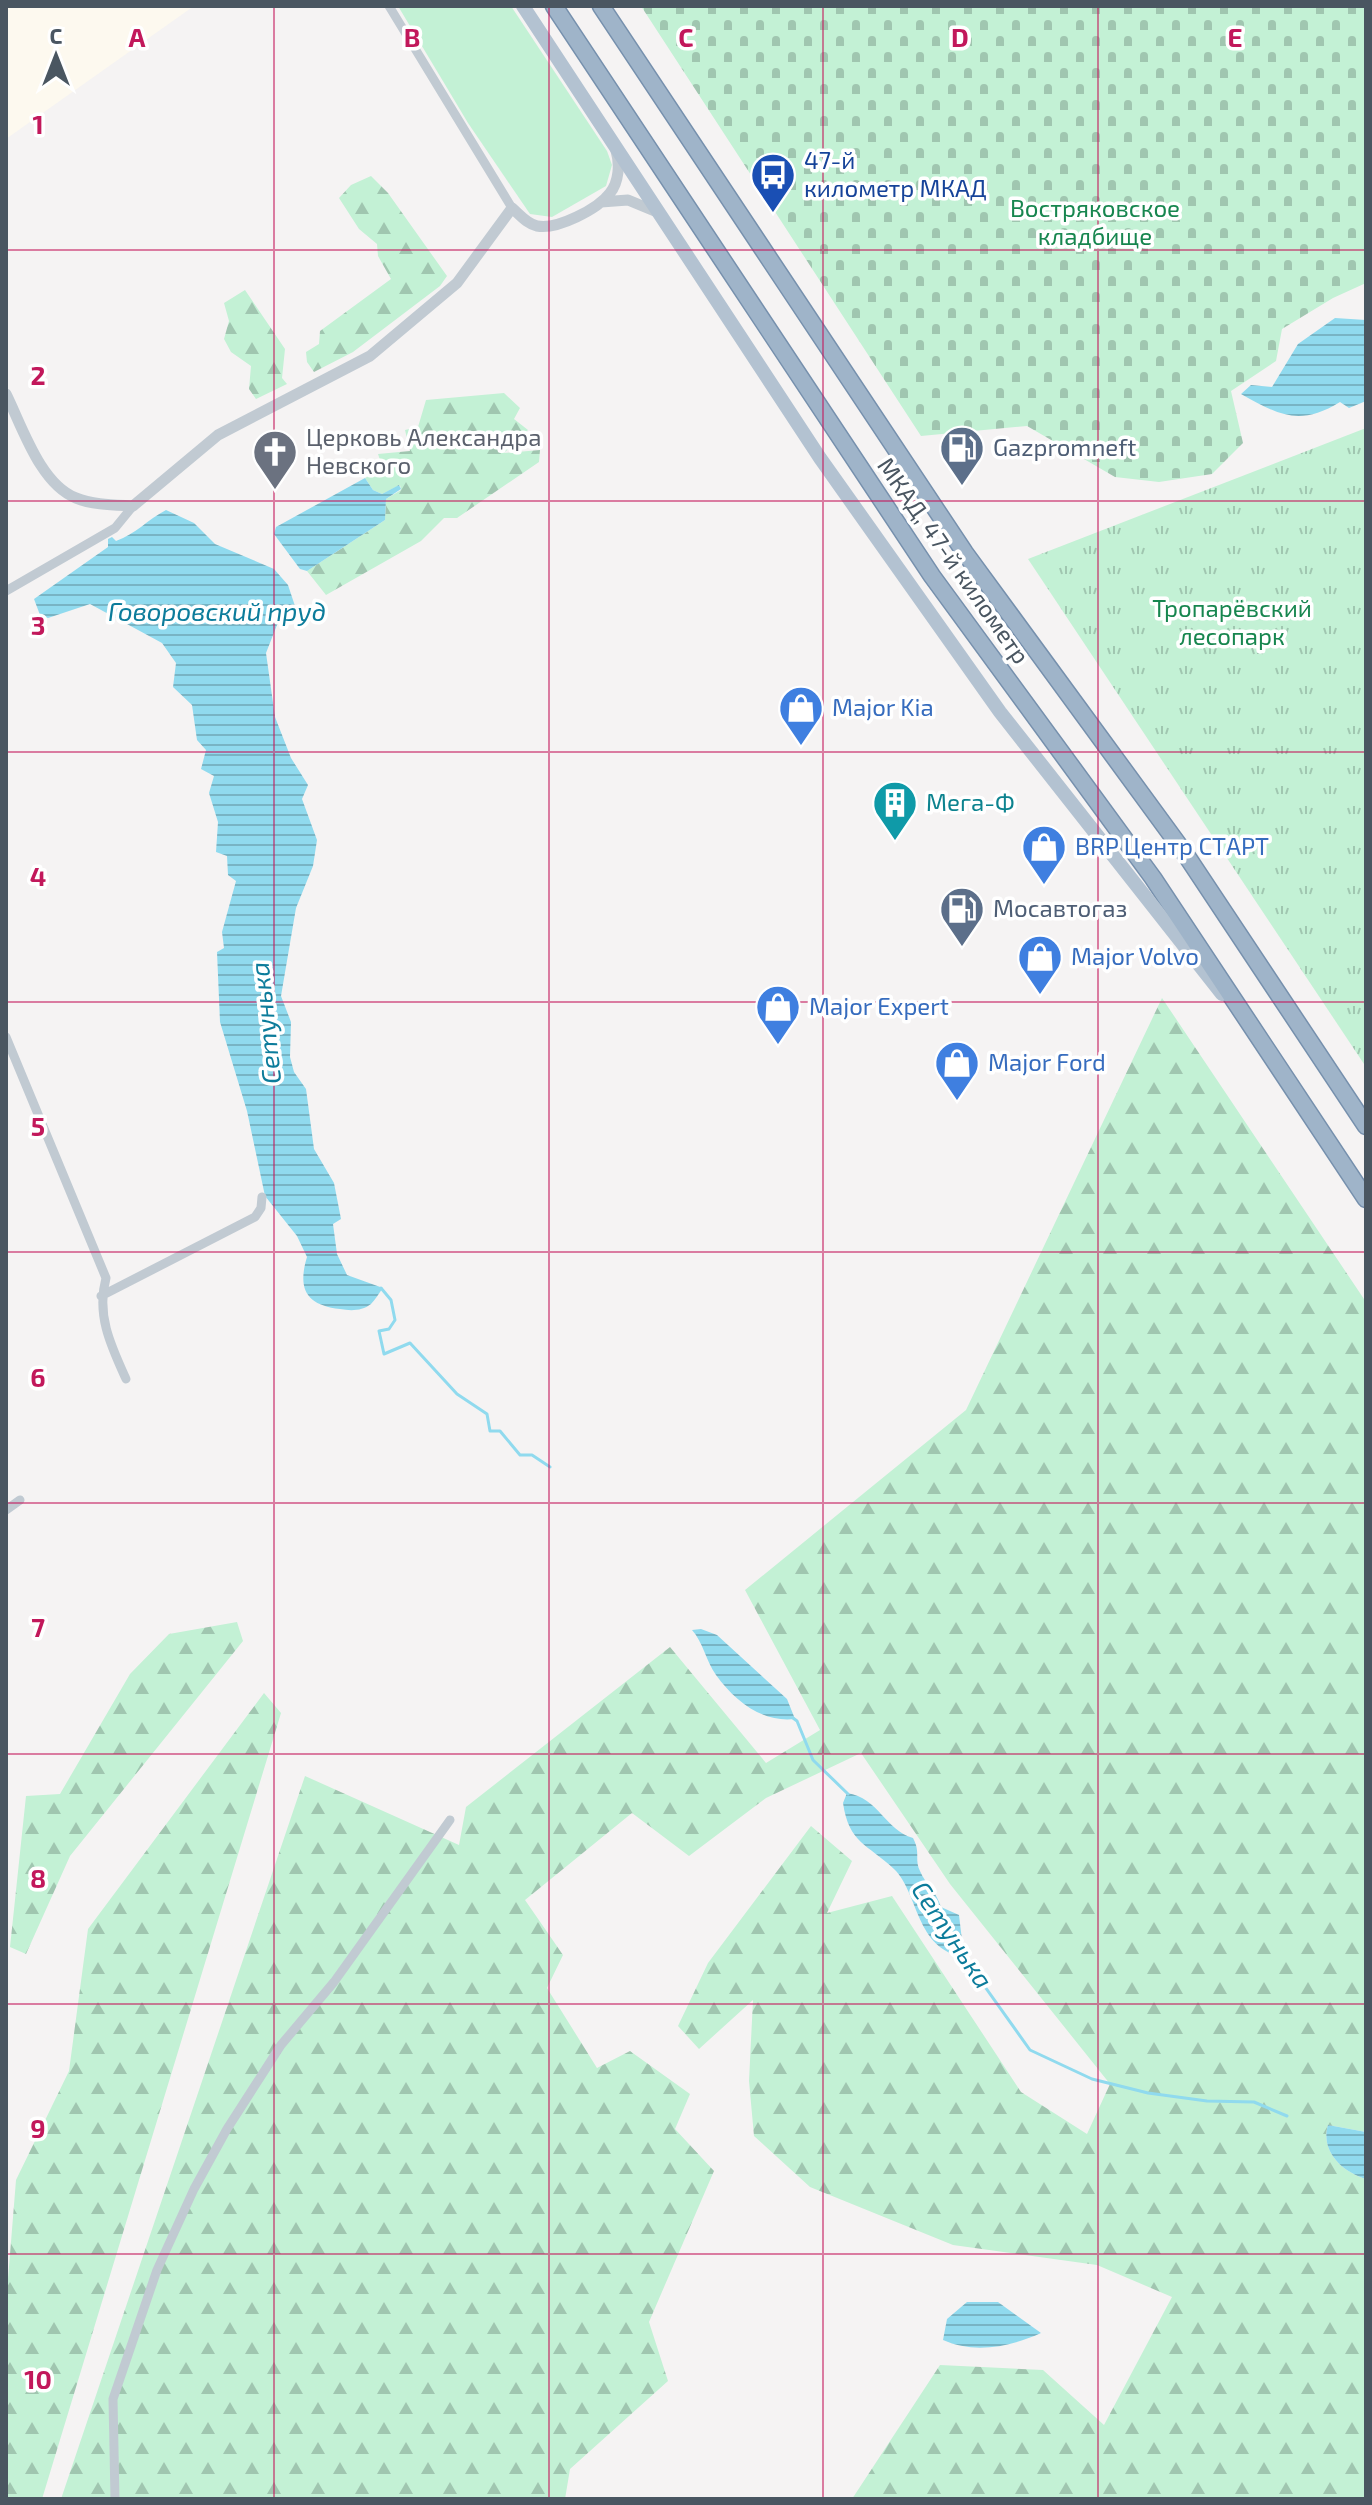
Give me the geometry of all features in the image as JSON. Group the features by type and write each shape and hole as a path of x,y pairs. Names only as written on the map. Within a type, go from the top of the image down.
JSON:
{"highway":[{"name":"МКАД, 47-й километр","path":"554,6 932,576 1153,878 1366,1199"},
{"name":"МКАД, 47-й километр","path":"601,6 965,553 1186,855 1363,1121"}],"main road":[{"path":"523,6 820,458 993,702 1171,932 1264,1044"},
{"path":"609,6 638,62"}],"street":[{"path":"389,6 512,208 532,225 551,226 601,202 611,193 616,181 618,158 614,145"},
{"path":"601,202 641,203 661,215"},
{"path":"6,591 115,528 133,506 218,435 370,356 457,283 512,208"},
{"path":"6,394 45,468 58,485 76,498 133,506"},
{"path":"6,1037 106,1278 101,1296 107,1335 126,1379"},
{"path":"101,1296 255,1217 261,1208 262,1197"},
{"path":"6,1510 20,1500"},
{"path":"115,2499 113,2399 157,2270 194,2189 227,2129 281,2045 334,1982 450,1820"}],"shaded area":[{"path":"6,6 194,6 6,139"}],"green space":[{"path":"398,6 511,6 607,151 612,165 606,186 552,217 530,214 468,123"},
{"name":"Востряковское кладбище","path":"641,6 1366,6 1366,283 1333,298 1282,329 1276,361 1231,391 1243,443 1212,474 1159,482 1115,477 1027,426 921,436"},
{"path":"371,176 388,193 447,276 440,286 353,352 314,372 307,362 306,352 319,344 320,331 391,279 378,256 377,244 359,229 339,198 351,185"},
{"path":"245,290 285,349 282,378 287,384 256,399 249,389 251,366 231,352 224,339 229,321 224,303"},
{"path":"504,393 520,408 514,419 528,430 504,453 540,450 539,462 457,518 444,518 421,541 326,595 307,571 385,520 386,499 401,490 400,485 382,494 373,490 365,478 383,469 378,454 410,451 405,430 418,427 426,400"},
{"name":"Тропарёвский лесопарк","path":"1366,428 1366,1067 1028,559"},
{"path":"1162,998 1366,1302 1366,2132 1328,2125 1326,2134 1330,2152 1341,2166 1366,2179 1366,2499 852,2499 940,2365 1043,2370 1104,2425 1172,2297 1097,2265 953,2245 810,2187 754,2136 749,2081 753,2000 699,2049 678,2026 708,1963 811,1826 852,1861 827,1913 892,1896 1021,2092 1087,2134 1110,2084 950,1884 861,1753 766,1798 689,1856 632,1813 525,1900 563,1955 547,1988 597,2068 630,2051 690,2094 675,2129 714,2171 649,2322 668,2381 570,2469 565,2499 61,2499 305,1776 459,1845 466,1807 670,1647 766,1763 820,1730 745,1590 966,1410"},
{"path":"237,1622 243,1641 70,1856 26,1954 10,1947 26,1796 60,1794 130,1674 169,1634"},
{"path":"264,1693 281,1713 42,2499 6,2499 6,2304 16,2180 69,2071 88,1929"}],"water":[{"path":"1335,318 1366,320 1366,401 1349,408 1340,402 1326,410 1301,416 1267,408 1241,394 1251,385 1272,387 1298,344"},
{"path":"365,478 373,490 382,494 399,485 401,489 386,499 385,520 307,571 300,569 274,534 276,527"},
{"name":"Говоровский пруд","path":"166,510 194,523 215,544 274,569 288,585 295,606 277,625 266,653 275,717 291,758 308,785 302,799 317,840 313,866 296,908 281,996 291,1022 290,1057 294,1072 306,1089 314,1149 334,1183 341,1219 333,1224 337,1254 347,1275 383,1288 371,1304 360,1309 329,1307 307,1294 303,1278 307,1257 297,1236 265,1196 247,1111 220,1022 217,952 224,948 222,932 236,881 228,875 227,856 216,852 218,822 209,793 214,776 201,769 206,750 197,740 192,705 173,687 176,663 162,643 90,604 48,618 40,615 34,599 108,547 108,539 112,537 116,541 123,538"},
{"path":"701,1629 717,1635 787,1699 795,1719 761,1714 723,1685 692,1630"},
{"path":"847,1793 867,1801 895,1828 913,1838 922,1876 941,1907 959,1915 964,1957 948,1952 936,1943 920,1919 902,1879 855,1835 843,1803"},
{"path":"1328,2125 1366,2132 1366,2179 1341,2166 1330,2152 1326,2134"},
{"path":"967,2302 998,2302 1041,2333 1017,2342 979,2348 943,2340 947,2319"}],"waterway":[{"name":"Сетунька","path":"381,1288 391,1300 395,1320 389,1329 379,1331 384,1354 410,1343 457,1394 487,1414 490,1431 500,1431 520,1455 532,1455 550,1467"},
{"name":"Сетунька","path":"793,1718 813,1760 848,1794"},
{"name":"Сетунька","path":"963,1956 1030,2050 1092,2079 1148,2093 1207,2101 1254,2102 1287,2116"}],"place":[{"name":"47-й километр МКАД","path":"773,214"},
{"name":"Gazpromneft","path":"962,487"},
{"name":"Церковь Александра Невского","path":"275,491"},
{"name":"Major Kia","path":"801,747"},
{"name":"Мега-Ф","path":"895,842"},
{"name":"BRP Центр СТАРТ","path":"1044,886"},
{"name":"Мосавтогаз","path":"962,948"},
{"name":"Major Volvo","path":"1040,996"},
{"name":"Major Expert","path":"778,1046"},
{"name":"Major Ford","path":"957,1102"}]}
